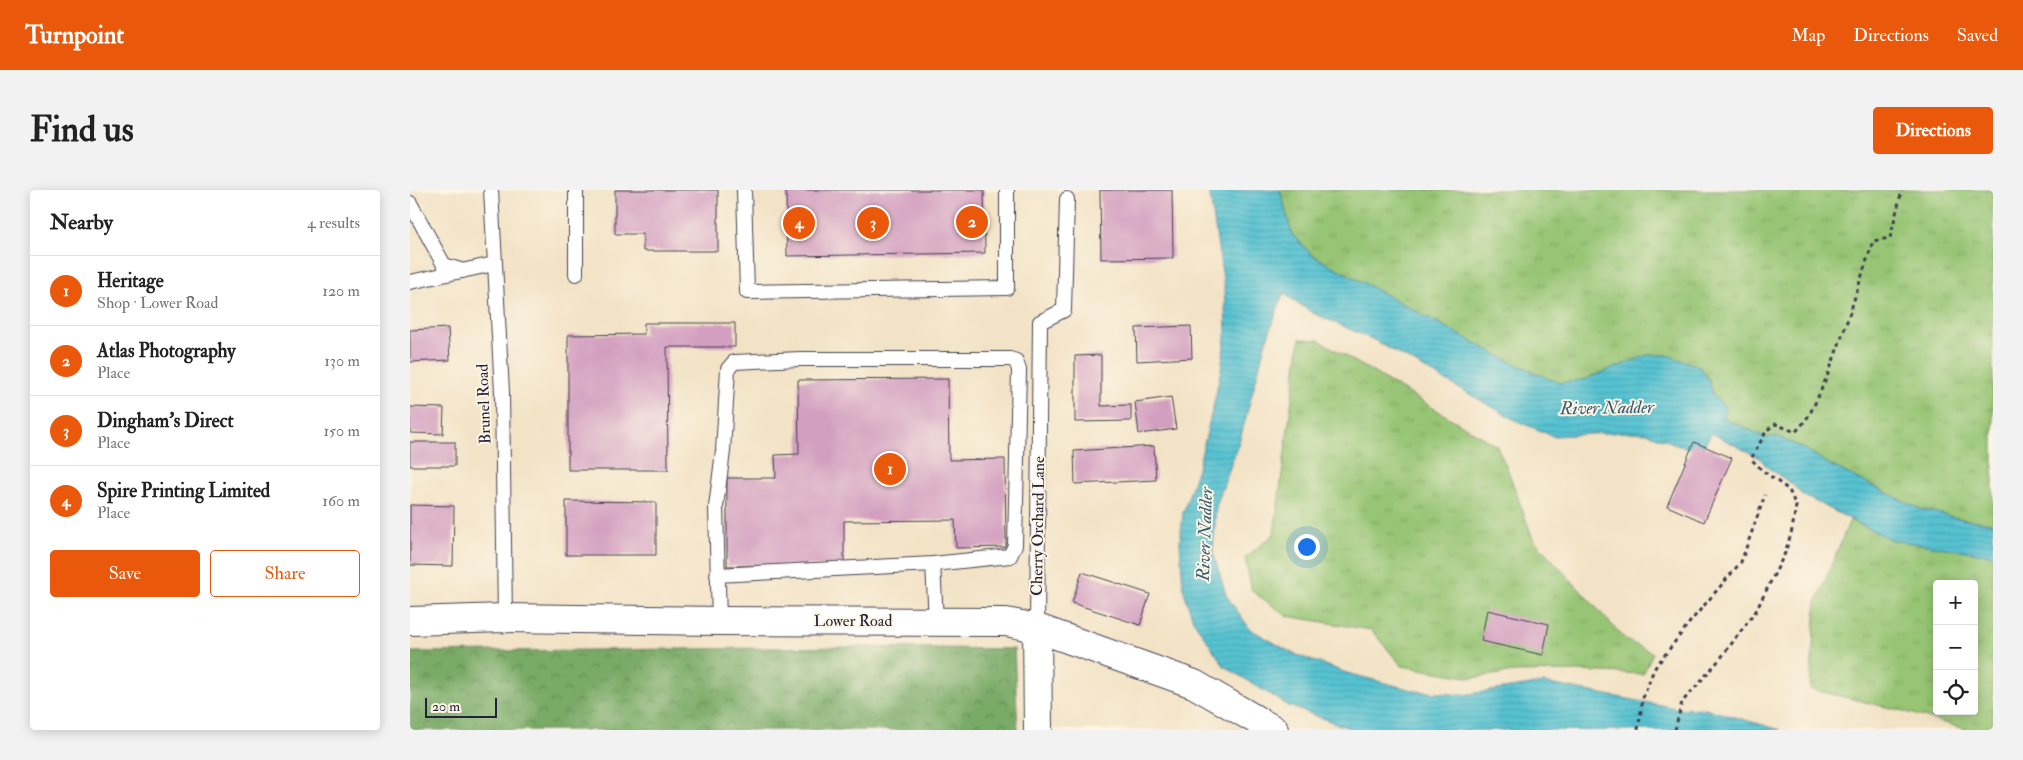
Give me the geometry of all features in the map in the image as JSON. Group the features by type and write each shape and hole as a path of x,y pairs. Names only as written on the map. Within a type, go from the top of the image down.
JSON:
{"street":[{"name":"Lower Road","path":"410,621 505,618 1006,622 1037,628 1194,684 1274,730"},
{"name":"Cherry Orchard Lane","path":"1037,628 1038,730"}],"lane":[{"name":"Brunel Road","path":"491,190 502,392 505,618"},
{"path":"576,190 576,274"},
{"path":"744,190 747,292 1007,288 1007,190"},
{"name":"Cherry Orchard Lane","path":"1037,628 1040,322 1064,310 1066,199"},
{"path":"410,203 444,265 463,271"},
{"path":"410,282 494,264"},
{"path":"717,575 932,564 1010,556 1015,545 1019,370 1016,361 1001,358 800,359 734,362 728,369 723,451 716,508 717,575 719,621"},
{"path":"932,564 936,621"}],"path":[{"path":"1675,730 1682,702 1720,659 1756,610 1785,553 1792,530 1796,506 1789,490 1762,470 1751,459 1767,430 1776,424 1795,432 1804,424 1813,409 1837,352 1873,241 1890,238 1902,190"},
{"path":"1638,730 1643,698 1654,669 1690,622 1741,562 1765,495"}],"green space":[{"path":"1280,190 1993,190 1993,523 1966,520 1920,509 1830,465 1805,449 1776,436 1768,438 1722,418 1726,408 1713,395 1709,380 1699,366 1666,355 1608,370 1583,380 1560,383 1503,358 1312,255 1292,234"},
{"path":"1300,339 1319,340 1497,446 1533,539 1626,640 1653,653 1643,674 1579,671 1514,672 1472,678 1402,666 1371,630 1287,616 1252,591 1245,558 1274,534"},
{"path":"1850,520 1892,540 1993,555 1993,730 1968,730 1903,711 1810,689 1816,603"},
{"path":"859,647 1014,649 1018,730 410,730 410,652"}],"water":[{"name":"River Nadder","path":"1209,190 1280,190 1292,234 1312,255 1503,358 1560,383 1583,380 1648,355 1666,355 1699,366 1709,380 1713,395 1726,408 1723,418 1767,438 1776,436 1805,449 1830,465 1920,509 1966,520 1993,523 1993,555 1892,540 1802,495 1793,485 1767,467 1761,459 1712,433 1704,445 1687,448 1647,433 1628,432 1553,436 1517,421 1374,340 1313,313 1283,293 1265,345 1241,436 1216,507 1213,552 1226,595 1250,629 1294,654 1347,673 1416,691 1463,695 1544,683 1681,709 1702,708 1781,730 1354,730 1289,706 1224,666 1193,620 1183,588 1180,542 1183,513 1198,468 1215,399 1226,329 1224,285"}],"building":[{"path":"615,190 718,190 718,251 643,251 643,234 615,234"},
{"path":"786,190 984,190 985,253 787,256"},
{"path":"1100,190 1172,190 1173,258 1101,259"},
{"path":"644,323 735,323 735,347 667,347 668,470 568,470 568,335 644,334"},
{"path":"1191,326 1192,358 1137,361 1136,328"},
{"path":"448,328 450,360 410,362 410,330"},
{"path":"1101,355 1101,406 1131,405 1131,421 1075,422 1075,356"},
{"path":"948,379 949,460 1005,459 1006,547 956,548 955,520 844,521 844,565 727,566 727,478 776,478 775,455 799,454 798,380"},
{"path":"1171,397 1176,429 1139,434 1135,402"},
{"path":"410,407 444,408 443,434 410,433"},
{"path":"410,442 455,442 455,466 410,466"},
{"path":"1694,442 1732,458 1704,522 1667,506"},
{"path":"1154,446 1156,480 1075,484 1074,451"},
{"path":"566,501 656,502 656,555 566,555"},
{"path":"410,505 454,506 453,566 410,565"},
{"path":"1082,572 1150,594 1140,625 1072,603"},
{"path":"1487,610 1549,624 1543,655 1481,641"}],"place":[{"name":"Atlas Photography","path":"972,222"},
{"name":"Spire Printing Limited","path":"799,223"},
{"name":"Dingham's Direct","path":"873,223"},
{"name":"Heritage","path":"890,469"}]}
